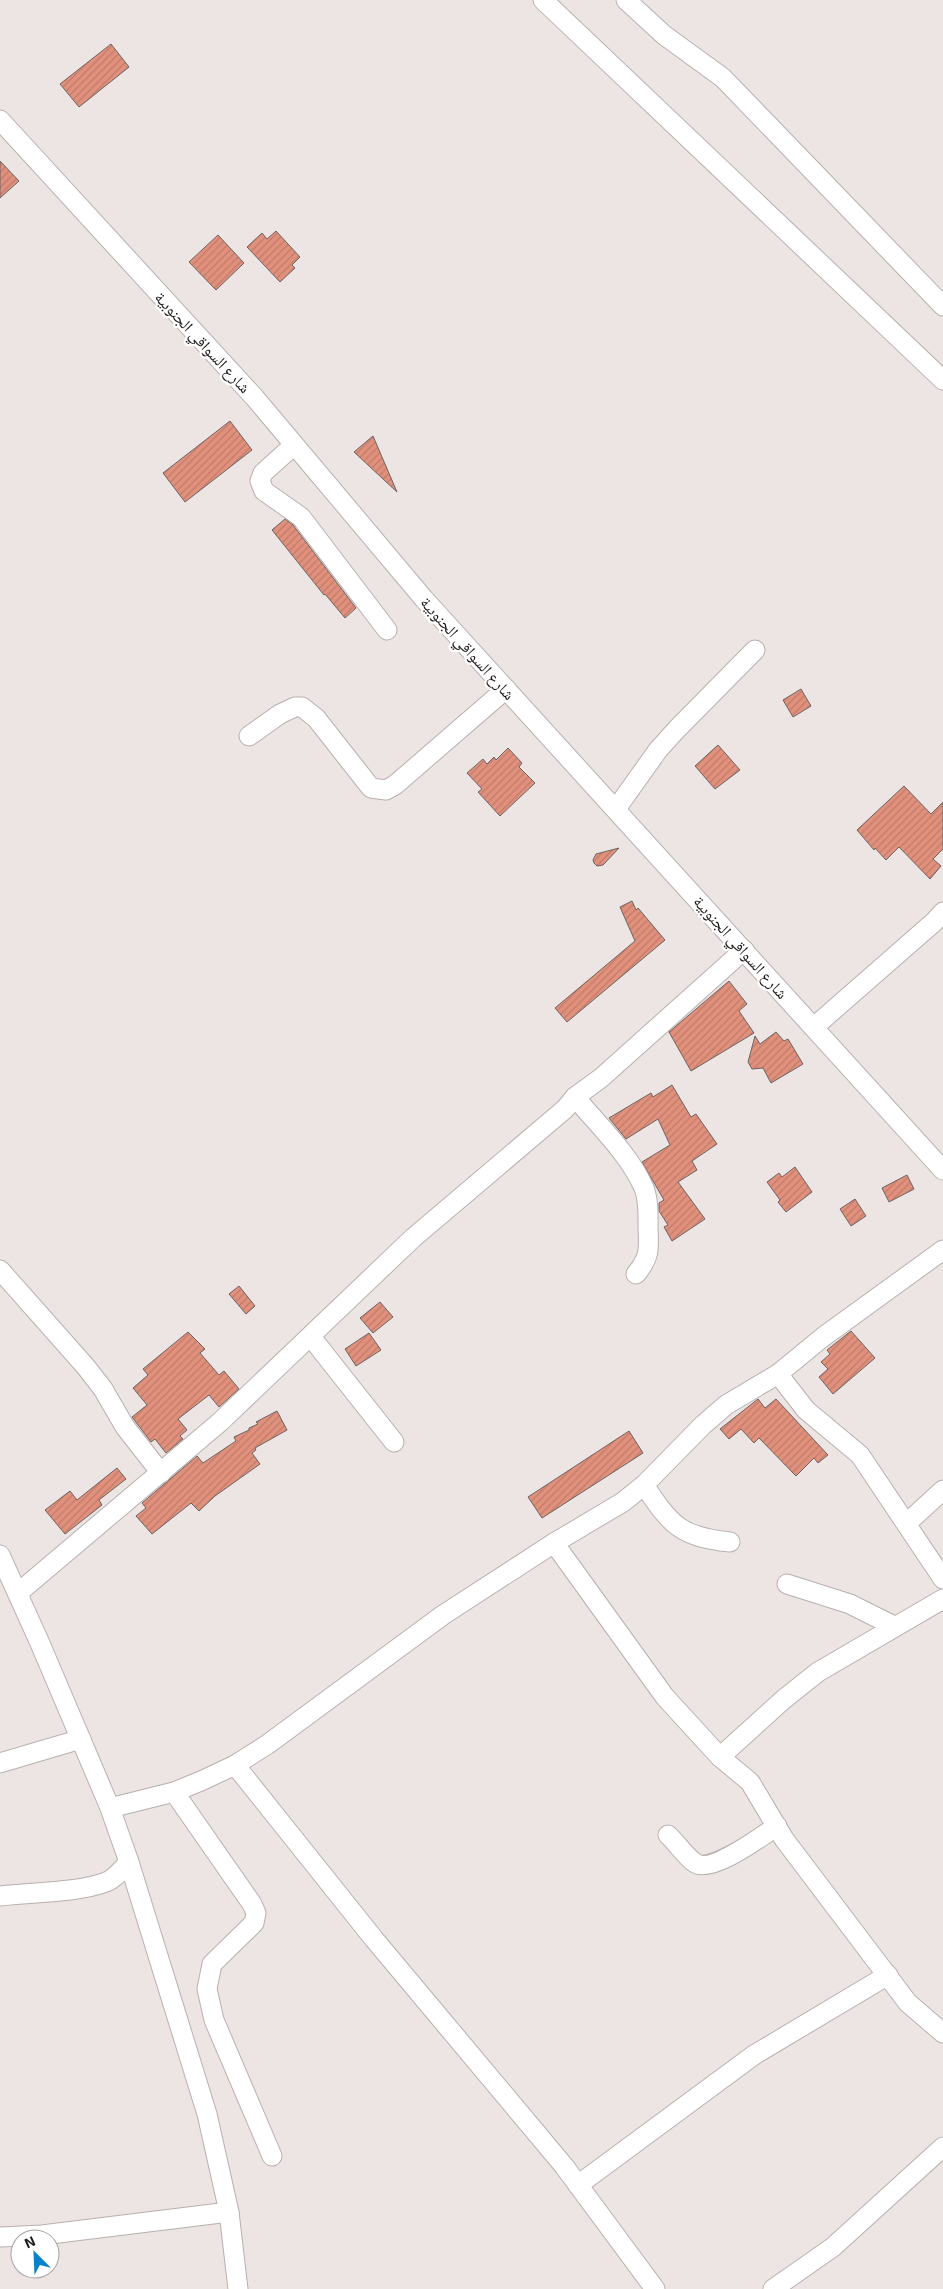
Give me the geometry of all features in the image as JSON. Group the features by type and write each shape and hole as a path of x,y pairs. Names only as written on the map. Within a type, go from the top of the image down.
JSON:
{"street":[{"path":"543,0 943,380"},
{"path":"626,0 664,35 723,78 940,297"},
{"name":"شارع السواقي الجنوبية","path":"0,120 255,398 424,599 943,1170"},
{"path":"294,444 263,474 260,480 264,491 301,517 387,630"},
{"path":"616,809 658,750 755,650"},
{"path":"250,736 280,714 295,707 302,707 316,718 371,788 386,790 395,785 506,688"},
{"path":"814,1027 943,912"},
{"path":"18,1593 220,1422 413,1238 565,1109 575,1097 601,1078 744,950"},
{"path":"575,1097 624,1157 644,1187 648,1212 649,1251 645,1263 636,1274"},
{"path":"110,1808 174,1792 235,1765 268,1744 443,1616 554,1543 623,1502 644,1485 702,1426 726,1405 778,1374 823,1337 943,1250"},
{"path":"0,1270 86,1367 103,1389 125,1427 162,1473"},
{"path":"311,1337 394,1442"},
{"path":"778,1374 806,1410 860,1455 943,1579"},
{"path":"644,1485 663,1513 686,1532 703,1539 730,1542"},
{"path":"907,1523 943,1490"},
{"path":"554,1543 664,1697 720,1757 750,1782 799,1859 908,2003 943,2033"},
{"path":"0,1555 110,1808 129,1862 206,2114 229,2212 238,2289"},
{"path":"787,1584 850,1604 894,1626"},
{"path":"720,1757 784,1699 818,1672 943,1599"},
{"path":"0,1763 81,1739"},
{"path":"235,1765 374,1939 480,2064 578,2185 655,2289"},
{"path":"174,1792 252,1904 256,1913 254,1924 212,1964 207,1989 214,2020 272,2156"},
{"path":"668,1835 696,1864 706,1866 728,1857 778,1826"},
{"path":"0,1896 70,1889 105,1883 112,1879 129,1862"},
{"path":"578,2185 754,2055 888,1975"},
{"path":"773,2289 834,2247 943,2146"},
{"path":"0,2237 42,2235 229,2212"}],"building":[{"path":"111,44 129,67 79,107 60,84"},
{"path":"0,161 19,181 0,198"},
{"path":"276,231 300,257 292,265 295,268 280,282 247,247 262,233 267,239"},
{"path":"218,235 244,263 216,290 189,262"},
{"path":"230,421 252,450 185,502 163,473"},
{"path":"373,436 397,492 354,452"},
{"path":"285,519 293,525 356,608 345,618 272,530"},
{"path":"801,689 811,706 793,717 783,700"},
{"path":"718,745 740,770 715,789 695,766"},
{"path":"508,748 522,763 519,767 535,783 500,816 478,792 482,789 467,773 483,759 487,764 494,757 496,760"},
{"path":"904,786 931,814 943,802 943,849 933,859 941,866 930,879 899,847 886,860 875,848 874,850 857,830"},
{"path":"619,848 603,865 597,866 594,863 593,860 596,854"},
{"path":"632,901 636,910 638,908 665,940 567,1022 555,1008 635,941 620,907"},
{"path":"729,981 747,1004 739,1011 754,1033 691,1071 669,1032"},
{"path":"776,1032 784,1041 788,1039 803,1064 771,1083 763,1068 752,1069 748,1062 755,1036 760,1044"},
{"path":"672,1085 691,1117 696,1114 717,1144 692,1161 697,1170 678,1182 705,1219 672,1241 664,1227 668,1225 659,1211 659,1203 664,1200 642,1162 670,1145 658,1119 626,1139 609,1118 651,1093 653,1097"},
{"path":"795,1167 812,1192 786,1212 767,1182 779,1173 782,1177"},
{"path":"907,1175 914,1189 889,1202 882,1188"},
{"path":"855,1199 866,1216 851,1226 840,1209"},
{"path":"239,1286 255,1306 246,1314 229,1294"},
{"path":"380,1302 393,1317 373,1333 360,1318"},
{"path":"851,1331 875,1358 833,1394 819,1377 828,1369 821,1362 830,1354 827,1350"},
{"path":"188,1332 205,1349 200,1353 219,1375 224,1371 239,1389 219,1407 209,1395 178,1419 187,1430 180,1436 183,1439 166,1453 155,1439 151,1442 132,1417 147,1405 133,1388 148,1375 143,1369"},
{"path":"369,1333 381,1350 356,1366 345,1349"},
{"path":"758,1399 765,1408 776,1399 828,1455 818,1463 814,1458 796,1476 759,1438 754,1443 741,1429 729,1439 720,1429"},
{"path":"277,1411 287,1430 255,1448 256,1450 252,1453 260,1464 215,1496 199,1511 191,1503 152,1534 136,1516 146,1508 142,1503 197,1456 203,1463 236,1441 234,1437 249,1430 249,1428 258,1424 256,1422"},
{"path":"629,1431 643,1453 542,1518 528,1497"},
{"path":"117,1468 126,1479 99,1500 102,1505 65,1534 45,1510 70,1491 77,1500"}]}
